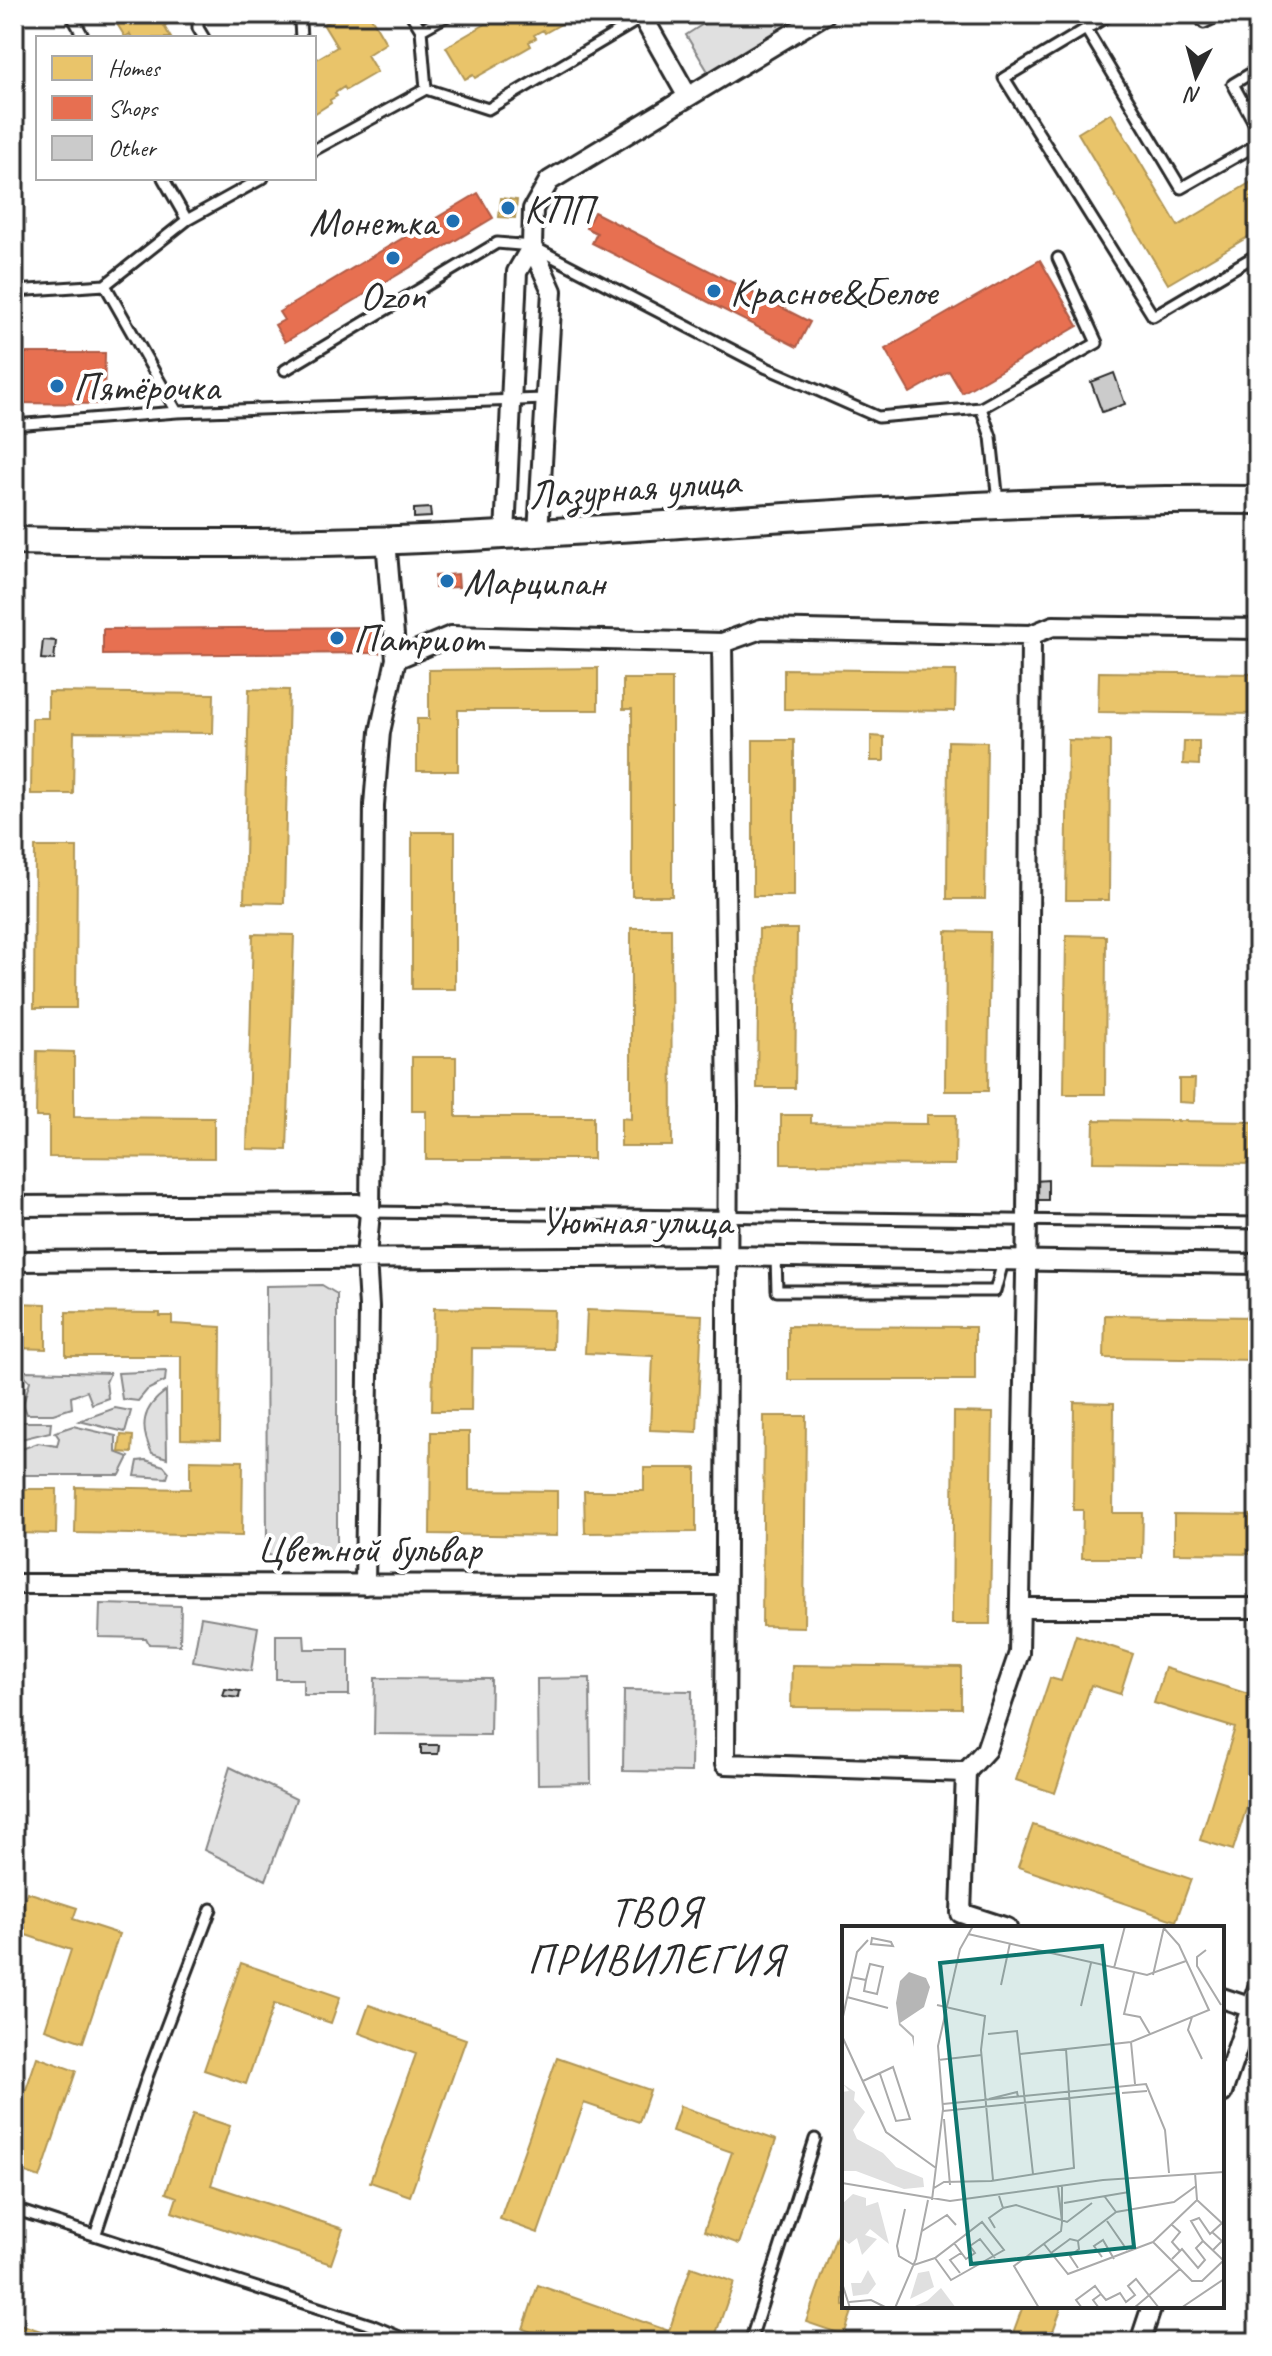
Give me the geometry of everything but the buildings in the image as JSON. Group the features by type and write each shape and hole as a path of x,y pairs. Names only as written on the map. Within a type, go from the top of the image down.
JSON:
{"street":[{"path":"538,533 552,291 532,246 533,209 549,181 825,14"},
{"path":"642,16 688,97"},
{"path":"505,535 517,272 532,246"},
{"name":"Лазурная улица","path":"14,541 185,543 386,540 998,505 1146,499 1258,500"},
{"path":"365,1585 369,1307 366,1257 370,1212 374,805 380,732 396,659 386,540"},
{"path":"396,659 451,636 722,643 761,629 1031,635 1053,626 1258,629"},
{"path":"1001,1926 961,1913 966,1772 986,1750 1019,1653 1027,1220 1031,635"},
{"path":"722,643 728,1256 725,1764 966,1772"},
{"path":"14,1206 358,1204 370,1212"},
{"name":"Уютная улица","path":"14,1261 728,1256 1258,1264"},
{"name":"Цветной бульвар","path":"14,1584 724,1585"},
{"path":"1021,1608 1258,1608"},
{"path":"1224,2088 1255,2009 1258,1988"},
{"path":"1224,1999 1255,2009"},
{"path":"1140,2342 1151,2308"}],"lane":[{"path":"71,14 83,36"},
{"path":"198,14 198,28 203,36"},
{"path":"295,14 300,36"},
{"path":"411,14 421,30 426,89"},
{"path":"421,30 450,14"},
{"path":"1111,14 1004,78 1153,316 1258,254"},
{"path":"1198,14 1204,23 1222,14"},
{"path":"316,149 426,89 488,109 642,16"},
{"path":"1086,29 1181,188 1258,144"},
{"path":"1258,69 1233,84 1258,130"},
{"path":"164,180 187,220"},
{"path":"14,291 105,285 187,220 259,180"},
{"path":"285,370 497,243 532,246 767,368 878,417 981,408 1097,343 1058,258"},
{"path":"105,285 177,412"},
{"path":"14,425 177,412 545,399"},
{"path":"981,408 991,437 998,505"},
{"path":"370,1212 1258,1223"},
{"path":"776,1257 777,1291 995,1291 1003,1262"},
{"path":"96,2233 147,2077 211,1909"},
{"path":"750,2342 815,2139"},
{"path":"14,2209 96,2233 371,2325 411,2342"}],"shaded area":[{"path":"719,14 805,14 709,73 686,35"},
{"path":"322,1285 337,1294 337,1557 267,1555 266,1286"},
{"path":"25,1371 110,1373 106,1382 108,1398 92,1404 87,1391 71,1397 72,1408 53,1414 27,1414 23,1404 30,1381 24,1375"},
{"path":"166,1371 165,1381 147,1390 138,1401 122,1399 118,1373"},
{"path":"166,1391 167,1458 152,1453 144,1426 152,1404"},
{"path":"115,1408 131,1411 125,1432 79,1421"},
{"path":"20,1422 51,1422 50,1432 17,1440"},
{"path":"73,1426 116,1436 116,1452 129,1457 120,1475 14,1475 19,1450 38,1443 57,1446 59,1438 55,1432"},
{"path":"146,1460 164,1466 169,1472 167,1478 135,1476 138,1461"},
{"path":"100,1604 181,1606 180,1645 149,1644 146,1638 99,1637"},
{"path":"201,1617 258,1627 251,1671 193,1661"},
{"path":"276,1635 304,1635 305,1649 349,1649 349,1695 303,1695 303,1679 276,1679"},
{"path":"375,1678 491,1679 490,1735 374,1734"},
{"path":"590,1678 591,1783 538,1784 537,1679"},
{"path":"624,1690 692,1691 691,1772 623,1771"},
{"path":"230,1767 296,1799 266,1880 204,1850"}],"place":[{"name":"КПП","path":"508,208"},
{"name":"Монетка","path":"453,221"},
{"name":"Ozon","path":"393,258"},
{"name":"Красное&Белое","path":"714,291"},
{"name":"Пятёрочка","path":"57,386"},
{"name":"Марципан","path":"447,581"},
{"name":"Патриот","path":"337,638"}],"district":[{"name":"ТВОЯ ПРИВИЛЕГИЯ","path":"656,1934"}]}
